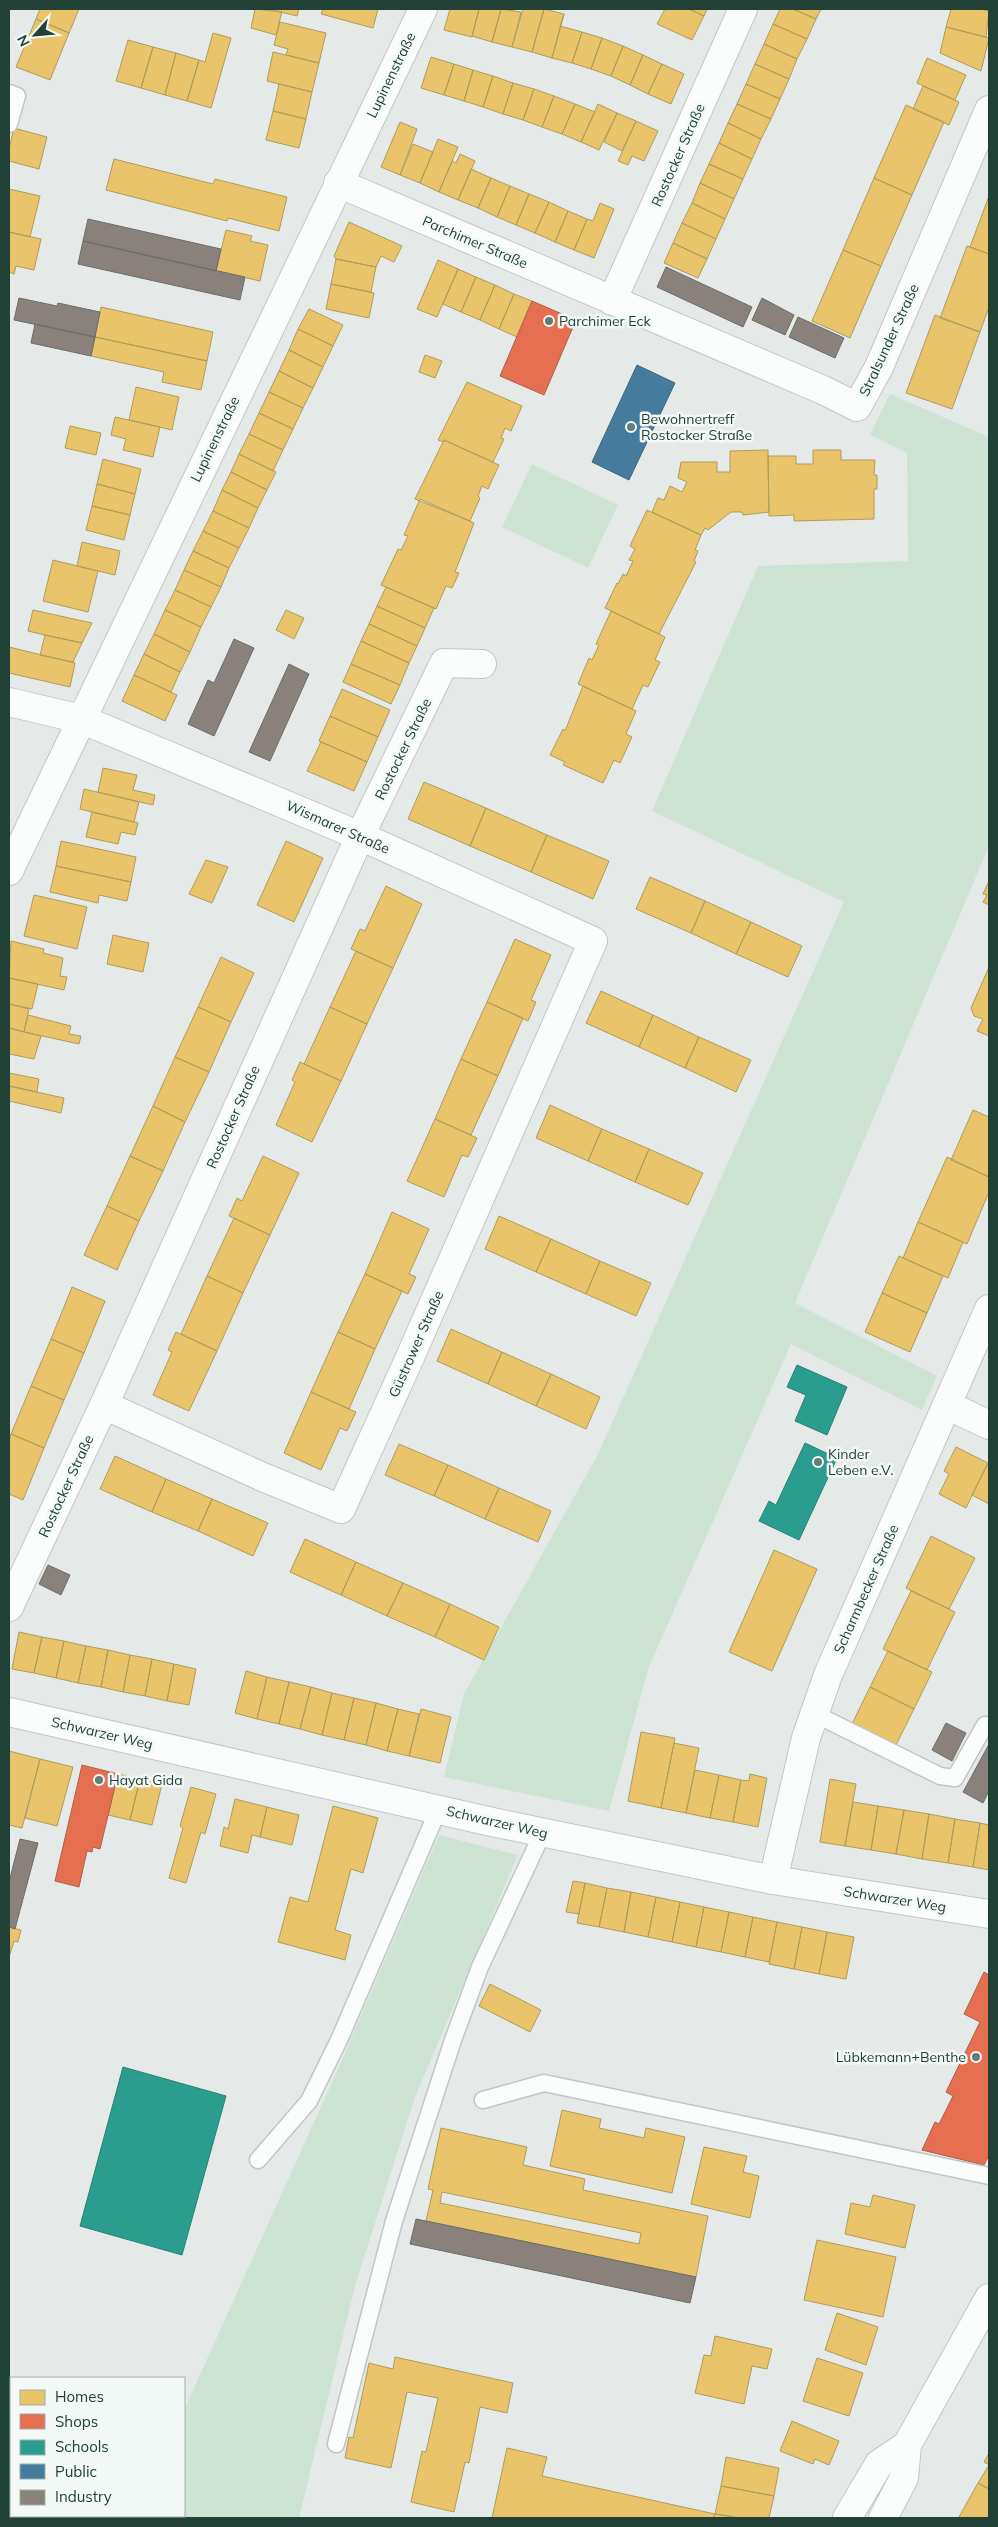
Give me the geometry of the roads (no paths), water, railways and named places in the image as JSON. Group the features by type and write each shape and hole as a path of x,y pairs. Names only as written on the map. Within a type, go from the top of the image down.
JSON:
{"street":[{"name":"Lupinenstraße","path":"9,871 423,9"},
{"name":"Rostocker Straße","path":"612,301 744,9"},
{"name":"Stralsunder Straße","path":"612,301 822,390 857,408 879,367 989,110"},
{"name":"Parchimer Straße","path":"338,183 612,301"},
{"name":"Rostocker Straße","path":"9,1607 104,1405 360,836 444,663 482,664"},
{"name":"Wismarer Straße","path":"9,702 81,719 360,836 593,940"},
{"name":"Güstrower Straße","path":"104,1405 265,1478 341,1509 558,1025 593,940"},
{"name":"Scharmbecker Straße","path":"773,1880 806,1738 828,1675 989,1309"},
{"path":"947,1405 989,1426"},
{"name":"Schwarzer Weg","path":"9,1712 543,1832 773,1880 989,1914"},
{"path":"883,2518 904,2478 907,2445 989,2298"},
{"path":"848,2518 878,2464 907,2445"}],"lane":[{"path":"9,93 17,96 9,124"},
{"path":"815,1714 940,1776 955,1778 985,1725"},
{"path":"258,2160 309,2101 339,2040 439,1808"},
{"path":"336,2444 394,2221 453,2040 480,1967 543,1832"},
{"path":"483,2100 544,2083 989,2176"}],"place":[{"name":"Parchimer Eck","path":"549,321"},
{"name":"Bewohnertreff Rostocker Straße","path":"631,427"},
{"name":"Kinder Leben e.V.","path":"818,1462"},
{"name":"Hayat Gida","path":"99,1780"},
{"name":"Lübkemann+Benthe","path":"976,2057"}]}
